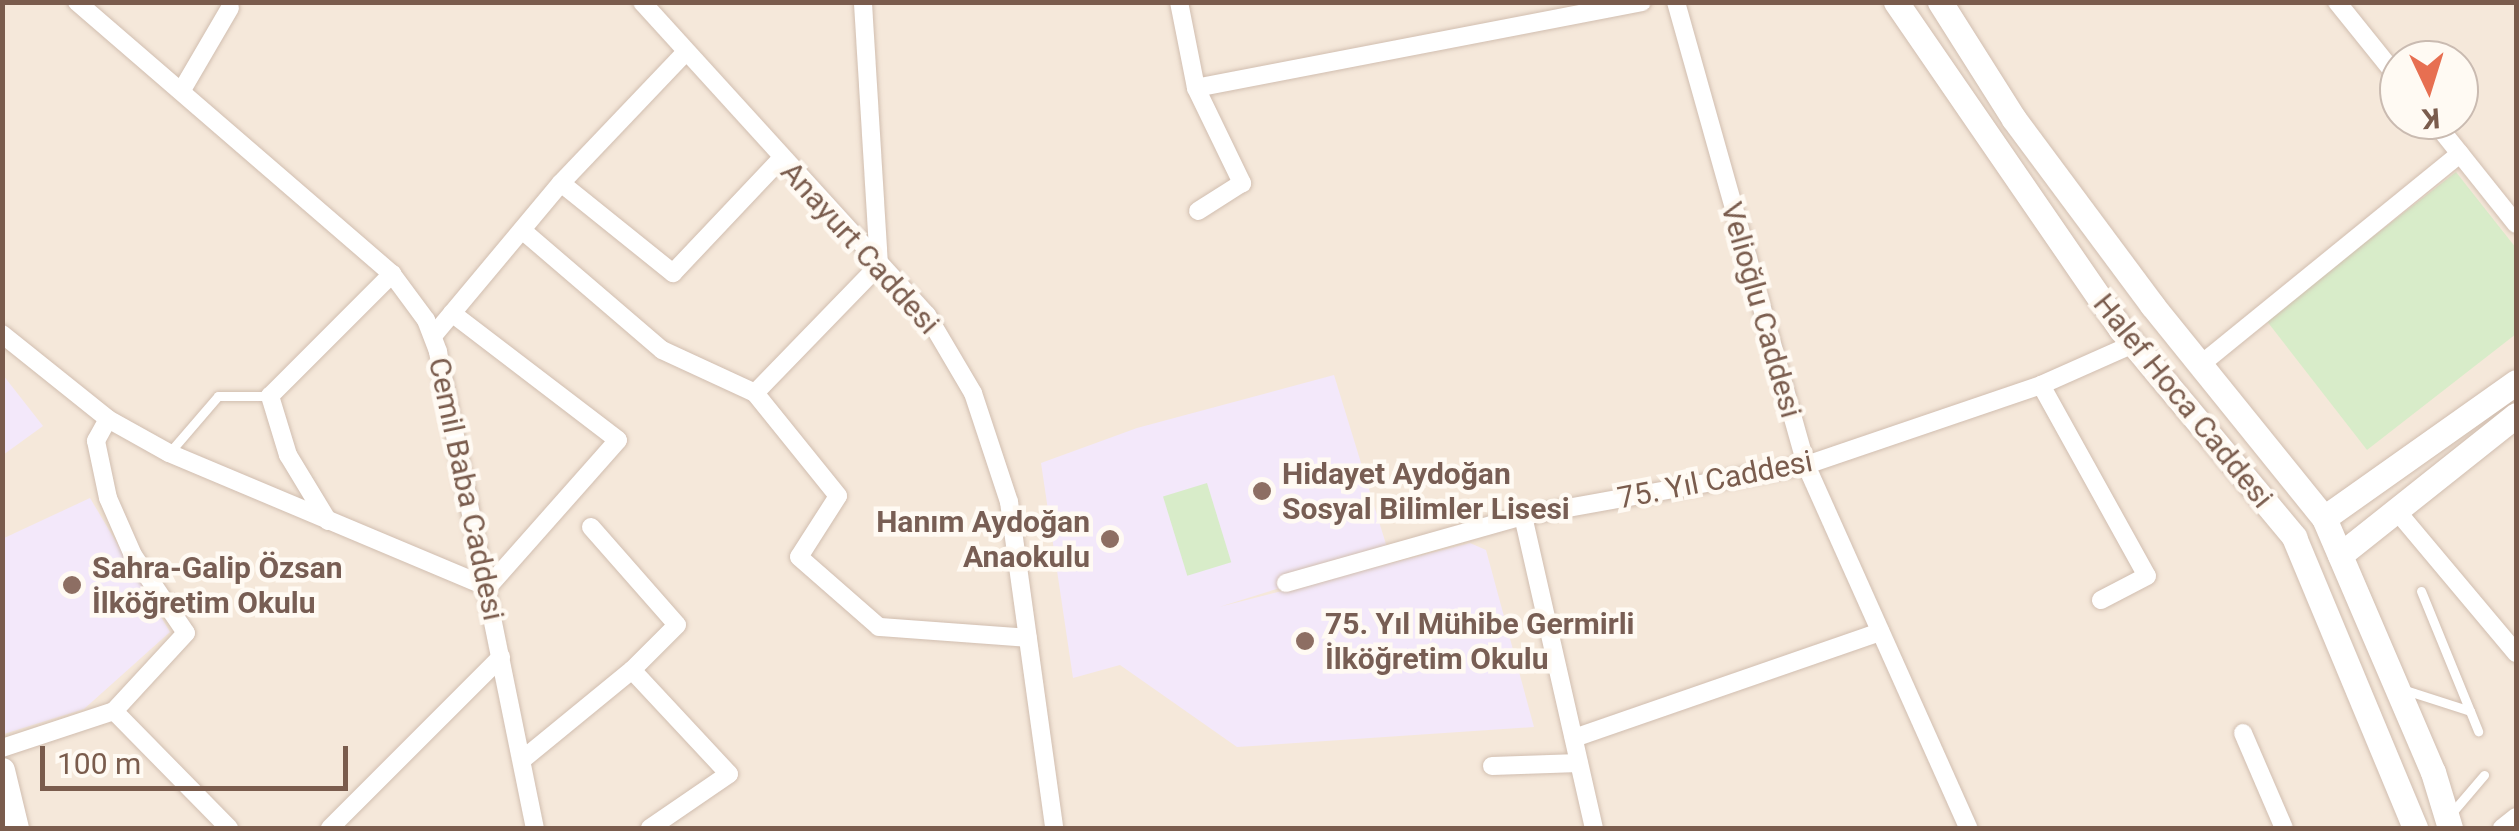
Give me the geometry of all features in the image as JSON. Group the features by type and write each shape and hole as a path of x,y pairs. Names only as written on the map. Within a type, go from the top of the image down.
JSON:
{"main road":[{"name":"Halef Hoca Caddesi","path":"1896,2 1990,146 2134,344 2294,536 2414,828"},
{"name":"Halef Hoca Caddesi","path":"1940,2 2014,119 2200,365 2324,518 2397,688 2449,823"},
{"path":"2324,518 2516,382"},
{"path":"2340,555 2516,414"},
{"path":"2,770 16,828"}],"street":[{"name":"Cemil Baba Caddesi","path":"78,2 392,274 433,336 535,828"},
{"name":"Anayurt Caddesi","path":"642,2 944,340 985,422 1009,502 1054,828"},
{"path":"755,393 880,265 863,2"},
{"path":"1180,2 1196,88 1242,184 1198,211"},
{"path":"1196,88 1642,2"},
{"name":"Velioğlu Caddesi","path":"1676,2 1806,465 1968,828"},
{"path":"2338,2 2379,53"},
{"path":"182,90 230,8"},
{"path":"433,336 561,183 685,53"},
{"path":"2448,140 2516,224"},
{"path":"2200,365 2460,154"},
{"path":"561,183 673,273 780,160"},
{"path":"522,230 662,350 755,393 838,496 799,557 879,627 1028,638"},
{"path":"328,521 288,455 270,396 392,274"},
{"path":"2,334 108,420 170,452 488,588 618,440 452,313"},
{"name":"75. Yıl Caddesi","path":"1286,583 1523,516 1806,465 2040,385 2134,344"},
{"path":"2040,385 2148,576 2101,600"},
{"path":"2,748 114,711 186,633 133,555 108,498 96,441 108,420"},
{"path":"2396,510 2516,653"},
{"path":"1523,516 1594,828"},
{"path":"522,760 632,670 677,625 591,528"},
{"path":"1574,738 1880,632"},
{"path":"330,828 502,658"},
{"path":"632,670 729,774 650,828"},
{"path":"114,711 228,828"},
{"path":"2244,733 2284,828"},
{"path":"1492,766 1579,763"},
{"path":"2502,828 2516,817"}],"lane":[{"path":"170,452 218,396 270,396"},
{"path":"2421,590 2478,730"},
{"path":"2397,688 2470,711"},
{"path":"2449,823 2484,775"}],"shaded area":[{"path":"2,3 2516,3 2516,828 3,828"},
{"path":"3,375 43,426 2,455"},
{"path":"1334,375 1389,554 1219,607 1470,543 1486,550 1534,727 1237,747 1120,665 1073,678 1041,463 1137,428"},
{"name":"Sahra-Galip Özsan İlköğretim Okulu","path":"90,498 170,632 84,709 4,734 2,539"}],"green space":[{"path":"2456,172 2516,248 2516,334 2367,450 2266,320"},
{"path":"1207,483 1231,562 1187,576 1163,496"}],"place":[{"name":"Hidayet Aydoğan Sosyal Bilimler Lisesi","path":"1262,491"},
{"name":"Hanım Aydoğan Anaokulu","path":"1110,539"},
{"name":"Sahra-Galip Özsan İlköğretim Okulu","path":"72,585"},
{"name":"75. Yıl Mühibe Germirli İlköğretim Okulu","path":"1305,641"}]}
